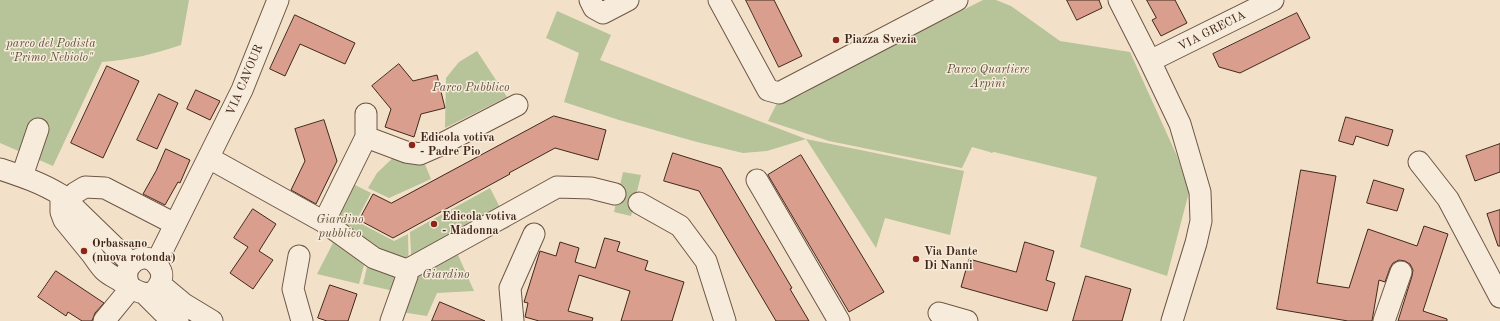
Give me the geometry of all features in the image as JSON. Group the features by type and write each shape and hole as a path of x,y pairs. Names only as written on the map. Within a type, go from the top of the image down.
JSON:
{"street":[{"name":"VIA CAVOUR","path":"144,261 175,224 209,158 242,90 278,0"},
{"path":"590,0 594,8 603,13 628,0"},
{"path":"719,0 768,90 779,93 957,0"},
{"path":"1119,0 1180,124 1200,192 1201,221 1196,243 1172,321"},
{"name":"VIA GRECIA","path":"1150,62 1273,0"},
{"path":"366,137 406,152 420,154 517,105"},
{"path":"324,222 366,137 366,114"},
{"path":"24,177 38,129"},
{"path":"209,158 324,222 374,258 407,270 557,187 591,188 615,194"},
{"path":"1419,162 1448,199 1495,275 1500,297"},
{"path":"0,169 24,177 45,177 66,184 68,194 61,212 64,220 104,270 184,304 212,321"},
{"path":"757,180 839,321"},
{"path":"68,194 85,187 105,188 175,224"},
{"path":"68,194 144,261 162,272 145,288 104,321"},
{"path":"639,203 680,226 706,261 725,321"},
{"path":"513,321 510,288 534,234"},
{"path":"299,256 293,289 302,321"},
{"path":"144,261 129,267 126,276 128,284 145,288 164,313 178,321"},
{"path":"1384,321 1401,272"},
{"path":"391,321 407,276"},
{"path":"939,313 967,321"}],"green space":[{"name":"parco del Podista \"Primo Nebiolo\"","path":"0,0 189,0 181,45 142,56 102,62 53,166 0,143"},
{"name":"Parco Quartiere Arpini","path":"983,0 996,0 1011,6 1060,41 1130,52 1177,156 1189,192 1167,276 1080,247 1097,177 994,152 991,153 972,147 962,168 829,141 768,121 777,103 803,94 833,75"},
{"path":"557,11 611,35 600,60 806,139 767,151 743,153 697,142 619,120 564,102 579,53 546,38"},
{"name":"Parco Pubblico","path":"477,51 507,97 445,128 446,78 459,62"},
{"path":"806,139 964,171 950,235 885,218 876,248"},
{"path":"398,153 424,162 431,179 389,198 368,188 377,173"},
{"path":"623,172 641,175 631,216 614,212"},
{"path":"347,181 371,193 356,221 394,241 408,234 409,279 412,272 410,232 490,188 510,227 446,257 458,255 474,291 437,293 427,316 401,312 398,292 363,284 367,267 364,265 359,284 317,274 333,243 317,232"}],"building":[{"path":"746,0 774,0 802,56 779,67"},
{"path":"1067,0 1099,0 1102,8 1077,20"},
{"path":"1147,0 1175,0 1187,23 1161,36 1152,20 1156,18"},
{"path":"1297,13 1310,38 1240,73 1219,67 1213,54"},
{"path":"295,15 355,43 345,64 300,44 285,76 270,69"},
{"path":"399,64 413,81 437,75 445,108 421,114 414,137 385,127 391,109 372,86"},
{"path":"107,66 139,81 103,158 71,143"},
{"path":"196,90 220,101 210,120 187,109"},
{"path":"159,94 178,103 157,149 137,140"},
{"path":"554,116 606,130 598,160 555,148 393,238 359,220 373,194 391,203"},
{"path":"1346,117 1393,130 1388,146 1356,136 1353,145 1339,141"},
{"path":"324,120 337,161 316,204 291,190 305,161 295,129"},
{"path":"1500,144 1500,172 1475,181 1466,156"},
{"path":"166,149 190,160 180,183 178,182 165,205 143,194"},
{"path":"673,153 721,168 792,288 790,289 809,321 776,321 699,191 664,181"},
{"path":"801,155 884,292 849,312 768,175"},
{"path":"1301,170 1336,176 1317,283 1349,288 1368,229 1417,246 1424,226 1448,234 1423,311 1447,319 1447,321 1398,321 1413,270 1410,264 1399,260 1393,263 1385,282 1379,280 1372,321 1348,321 1277,309"},
{"path":"1374,180 1404,189 1397,211 1367,203"},
{"path":"253,209 276,224 259,251 273,260 253,289 230,273 248,247 234,238"},
{"path":"1500,210 1500,246 1498,246 1487,214"},
{"path":"605,238 620,242 617,251 648,261 645,270 684,282 672,321 621,321 630,291 579,275 568,311 593,318 592,321 539,321 525,317 528,303 524,302 540,251 556,256 560,242 579,248 575,262 595,268"},
{"path":"1025,242 1054,251 1046,280 1055,283 1047,311 961,287 969,259 1016,272"},
{"path":"56,271 104,303 95,313 92,321 82,321 68,312 66,316 38,297"},
{"path":"1086,276 1131,289 1122,321 1073,321"},
{"path":"330,285 357,294 348,321 327,321 318,318"},
{"path":"440,302 485,321 432,321"}],"place":[{"name":"Piazza Svezia","path":"836,40"},
{"name":"Edicola votiva - Padre Pio","path":"412,145"},
{"name":"Edicola votiva - Madonna","path":"434,224"},
{"name":"Orbassano (nuova rotonda)","path":"84,251"},
{"name":"Via Dante Di Nanni","path":"916,259"}],"park label":[{"name":"Giardino pubblico","path":"340,227"},
{"name":"Giardino","path":"446,275"}]}
